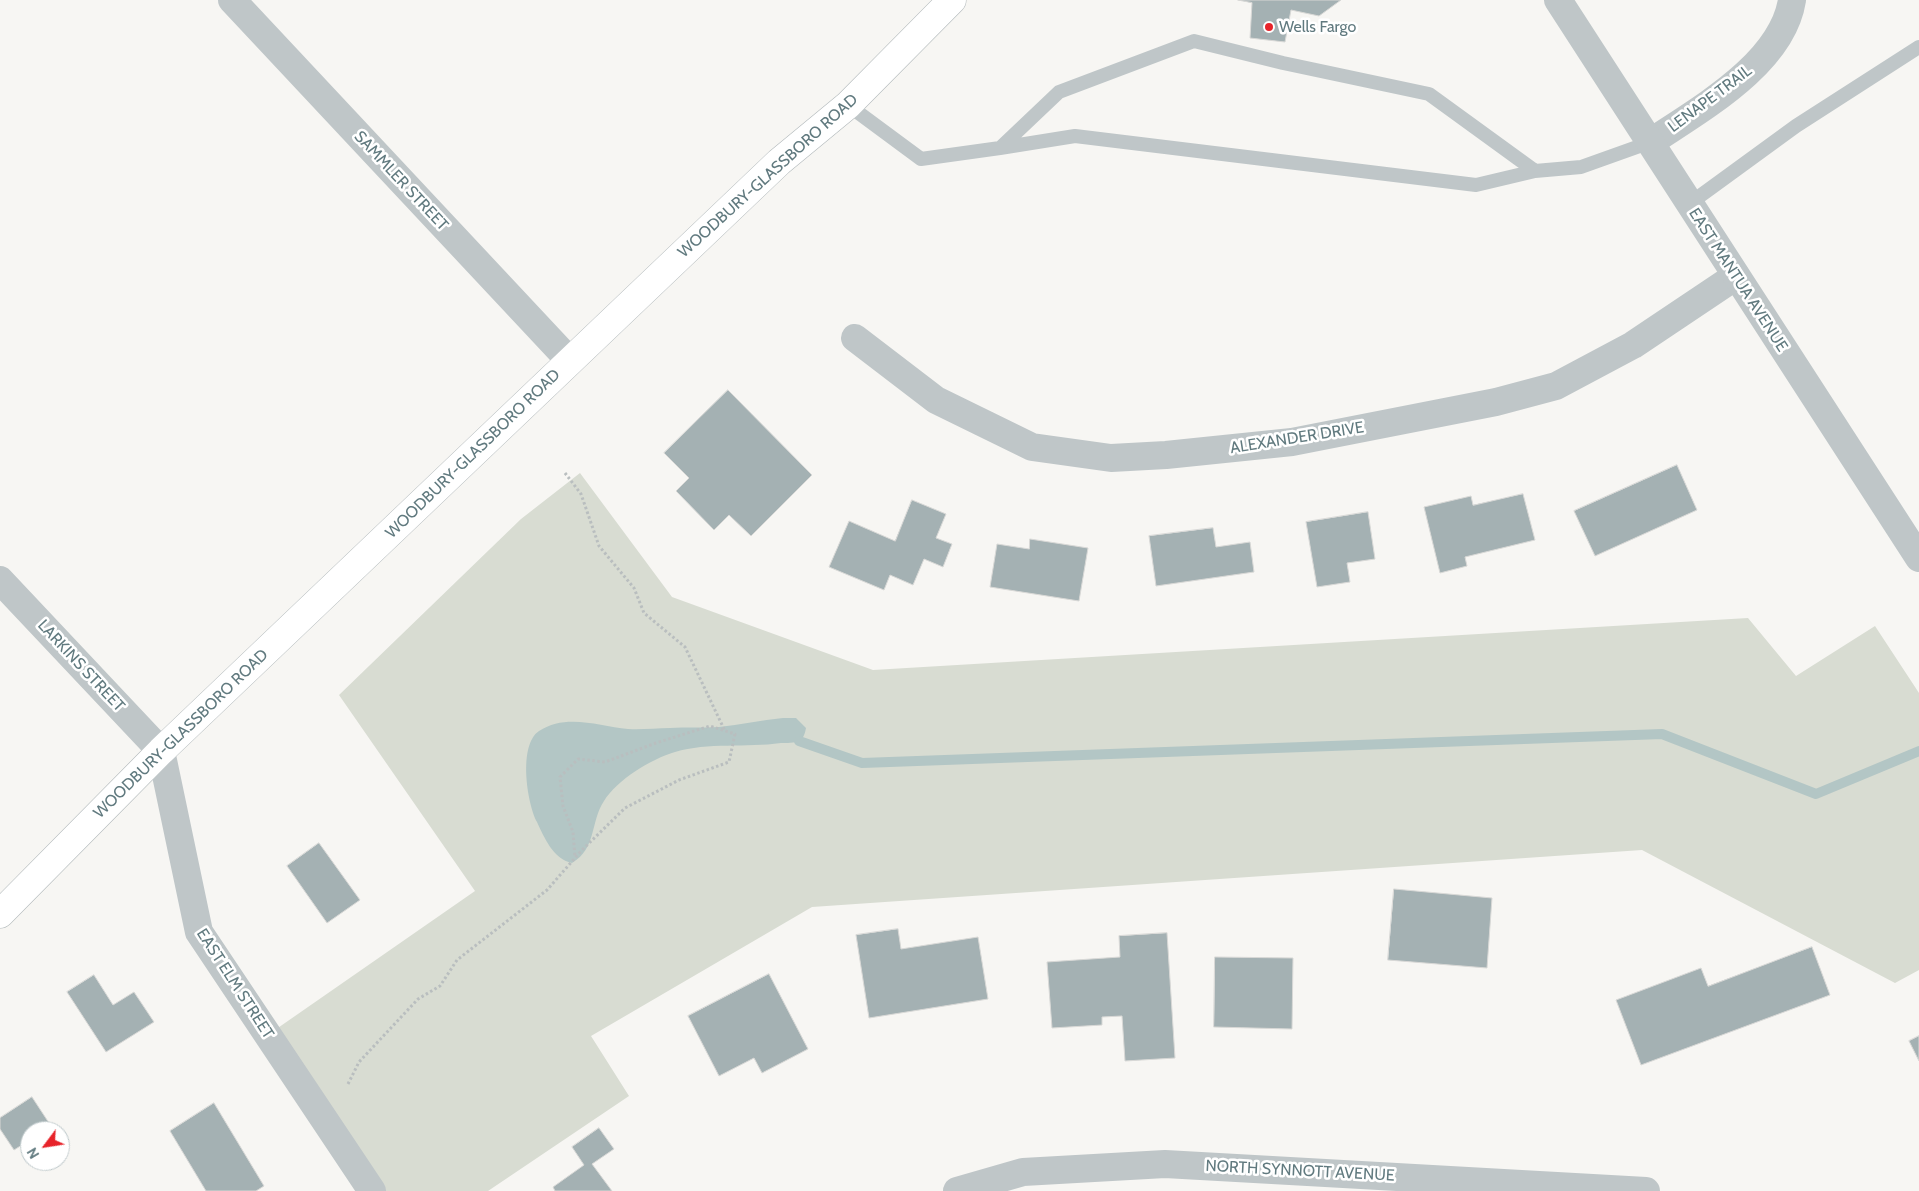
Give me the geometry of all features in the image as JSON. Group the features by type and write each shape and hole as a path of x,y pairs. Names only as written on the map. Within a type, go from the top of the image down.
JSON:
{"main road":[{"name":"WOODBURY-GLASSBORO ROAD","path":"0,914 161,751 780,162 848,105 952,0"}],"street":[{"name":"SAMMLER STREET","path":"232,0 570,361"},
{"name":"EAST MANTUA AVENUE","path":"1558,0 1919,558"},
{"name":"LENAPE TRAIL","path":"1650,142 1695,113 1744,77 1774,42 1784,25 1792,0"},
{"name":"ALEXANDER DRIVE","path":"855,338 936,400 1032,447 1111,458 1166,455 1292,442 1496,402 1556,386 1633,345 1736,276"},
{"name":"LARKINS STREET","path":"0,580 161,751"},
{"name":"EAST ELM STREET","path":"161,751 198,932 372,1191"},
{"name":"NORTH SYNNOTT AVENUE","path":"957,1191 1022,1172 1165,1164 1646,1191"}],"lane":[{"path":"1000,148 1059,92 1194,41 1282,63 1429,94 1535,171"},
{"path":"1689,204 1796,126 1919,48"},
{"path":"848,105 921,160 1075,136 1476,185 1535,171 1581,167 1650,142"}],"path":[{"path":"565,473 581,494 599,546 634,588 644,613 685,647 726,731"},
{"path":"348,1084 359,1062 418,999 440,986 457,960 548,890 575,857 625,808 679,780 729,762 735,734 710,726 605,762 578,759 560,777 563,806 573,832 575,857"}],"shaded area":[{"path":"580,473 672,597 873,670 1748,618 1796,676 1875,626 1919,693 1919,970 1895,983 1642,850 812,907 591,1036 629,1096 488,1191 375,1191 272,1032 475,891 339,695 521,519"},
{"path":"796,718 806,728 801,740 790,743 688,749 666,755 635,771 617,785 604,801 586,850 572,863 565,861 550,847 533,813 526,775 528,748 532,738 539,731 549,726 560,723 583,722 633,729 713,727"}],"building":[{"name":"Wells Fargo","path":"1238,0 1341,0 1319,16 1291,10 1285,42 1250,38 1252,3"},
{"path":"728,390 812,475 751,536 729,515 714,530 676,491 689,478 664,453"},
{"path":"1677,465 1697,510 1595,556 1574,511"},
{"path":"1523,494 1535,540 1465,557 1467,566 1440,573 1424,507 1471,496 1473,505"},
{"path":"912,500 946,514 936,538 952,544 943,567 924,559 913,585 890,575 884,590 829,567 849,521 895,541"},
{"path":"1368,512 1375,559 1347,563 1350,582 1317,587 1306,522"},
{"path":"1213,528 1216,547 1250,542 1254,572 1156,586 1149,536"},
{"path":"1030,539 1088,548 1079,601 990,587 997,544 1029,549"},
{"path":"319,843 360,900 327,923 287,866"},
{"path":"1394,889 1492,898 1487,968 1388,960"},
{"path":"898,929 901,949 978,937 988,999 869,1018 856,935"},
{"path":"1167,933 1175,1058 1125,1061 1122,1016 1102,1017 1102,1025 1052,1028 1047,962 1120,957 1119,936"},
{"path":"1812,947 1830,995 1641,1065 1616,1000 1701,968 1708,986"},
{"path":"1215,957 1293,958 1292,1029 1214,1027"},
{"path":"769,974 808,1049 762,1073 754,1058 719,1076 688,1016"},
{"path":"94,975 113,1005 134,992 154,1022 106,1052 67,992"},
{"path":"1919,1036 1919,1061 1909,1041"},
{"path":"32,1097 48,1121 20,1121 20,1146 14,1150 0,1129 0,1118"},
{"path":"214,1103 264,1186 256,1191 206,1191 170,1131"},
{"path":"599,1128 614,1149 592,1164 612,1191 555,1191 553,1187 584,1165 572,1147"}],"waterway":[{"path":"799,741 862,763 1662,734 1816,794 1919,751"}],"place":[{"name":"Wells Fargo","path":"1269,27"}]}
